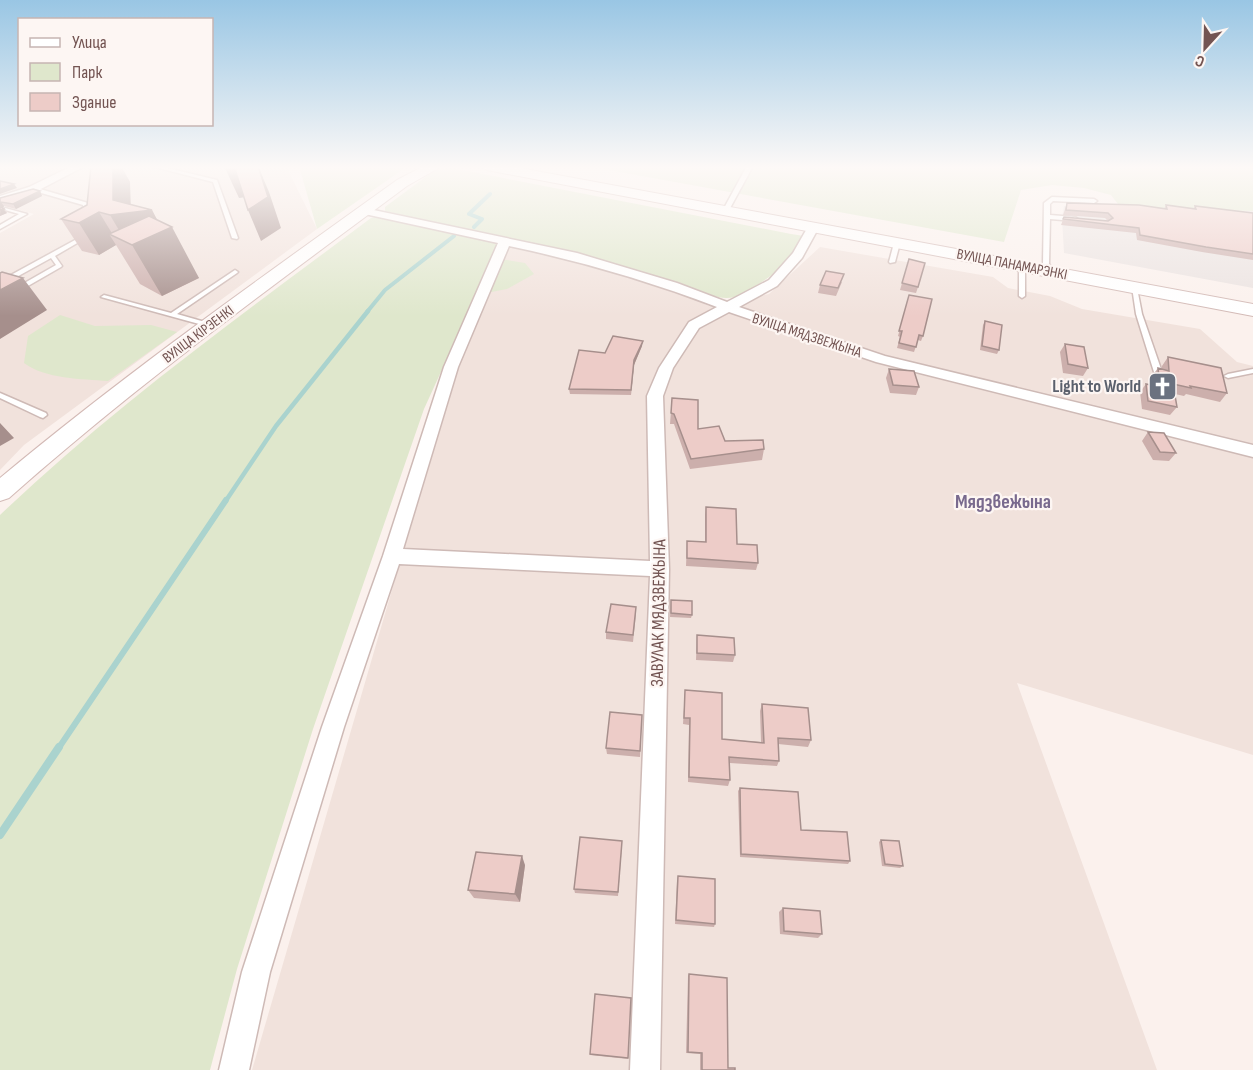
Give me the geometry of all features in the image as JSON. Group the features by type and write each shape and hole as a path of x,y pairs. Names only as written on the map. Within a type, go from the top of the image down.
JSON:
{"main road":[{"name":"ВУЛІЦА КІРЭЕНКІ","path":"0,492 80,423 357,216"},
{"name":"ВУЛІЦА ПАНАМАРЭНКІ","path":"756,216 1253,310"}],"street":[{"name":"ВУЛІЦА МЯДЗВЕЖЫНА","path":"386,216 573,256 673,286 727,308 881,359 1253,451"},
{"name":"ЗАВУЛАК МЯДЗВЕЖЫНА","path":"645,1070 660,569 655,396 666,368 694,325 773,283 798,255 813,227"},
{"path":"234,1070 256,972 333,727 392,556 451,367 505,242"},
{"path":"392,556 660,569"}],"lane":[{"path":"0,227 20,216"},
{"path":"0,284 82,236 86,216"},
{"path":"227,216 235,238"},
{"path":"1052,272 1046,264 1047,217 1083,220"},
{"path":"892,262 897,243"},
{"path":"0,300 59,266 52,255"},
{"path":"1022,266 1022,296"},
{"path":"172,315 235,272"},
{"path":"1134,288 1139,314 1158,372"},
{"path":"104,297 210,325"},
{"path":"1228,376 1253,371"},
{"path":"0,395 43,415"}],"shaded area":[{"path":"31,216 311,216 317,229 24,445 0,470 0,233"},
{"path":"1062,216 1253,216 1253,288 1064,253"},
{"name":"Мядзвежына","path":"508,246 579,261 672,289 709,306 769,294 820,247 993,277 1008,288 1050,296 1082,309 1200,329 1237,362 1253,366 1253,755 1017,683 1157,1070 252,1070 457,367"}],"green space":[{"path":"313,216 336,216 317,229"},
{"path":"380,216 500,243 494,258 525,263 534,274 507,289 476,295 424,409 313,729 237,969 210,1070 0,1070 0,515 89,436 181,361 371,218"},
{"path":"406,216 698,216 804,236 786,264 745,292 729,298 693,292 573,255"},
{"path":"861,216 1013,216 1004,242"},
{"path":"60,315 95,326 151,325 177,332 108,381 64,377 42,372 24,363 28,336"}],"building":[{"path":"67,216 92,216 79,223 61,219"},
{"path":"149,216 172,227 132,245 109,234"},
{"path":"1111,216 1253,216 1253,254 1140,235 1139,228 1063,219 1064,217 1108,221 1113,218"},
{"path":"909,259 925,263 918,287 902,283"},
{"path":"826,271 844,274 838,288 820,285"},
{"path":"0,273 23,278 0,290"},
{"path":"909,295 932,299 923,336 919,335 916,347 899,343 902,331 899,331"},
{"path":"985,321 1002,325 999,350 982,346"},
{"path":"613,336 643,341 634,360 631,390 569,389 579,350 605,353"},
{"path":"1065,344 1084,347 1088,368 1068,364"},
{"path":"1168,357 1221,368 1227,393 1173,384 1177,407 1148,401 1146,384 1160,387 1158,368 1169,371"},
{"path":"889,369 914,371 919,387 893,385"},
{"path":"672,398 698,400 698,429 719,426 725,441 763,440 764,449 691,459 674,414 671,413"},
{"path":"1148,432 1164,433 1176,453 1160,452"},
{"path":"706,507 736,509 737,544 757,545 758,563 687,558 687,541 706,542"},
{"path":"671,600 692,601 692,615 671,613"},
{"path":"611,604 636,607 633,635 606,632"},
{"path":"697,635 734,638 735,655 697,653"},
{"path":"685,690 722,693 722,739 764,743 762,704 808,708 811,740 778,738 779,761 729,757 730,780 689,777 690,718 684,718"},
{"path":"610,712 642,715 640,751 606,748"},
{"path":"740,788 798,792 801,830 847,832 850,861 741,854"},
{"path":"580,837 622,841 618,892 574,889"},
{"path":"881,840 899,841 903,866 885,864"},
{"path":"476,852 522,856 515,894 468,890"},
{"path":"678,876 715,879 715,924 676,920"},
{"path":"783,908 820,911 822,934 784,931"},
{"path":"689,974 727,978 728,1068 735,1068 735,1070 702,1070 702,1053 688,1052"},
{"path":"595,994 631,998 628,1058 590,1054"}],"waterway":[{"path":"474,216 482,219 474,227"},
{"path":"367,312 385,290 454,236"},
{"path":"225,502 276,426 368,311"},
{"path":"58,749 226,500"},
{"path":"0,835 59,747"}],"place":[{"name":"Light to World","path":"1162,386"}],"district":[{"name":"Мядзвежына","path":"1003,501"}]}
